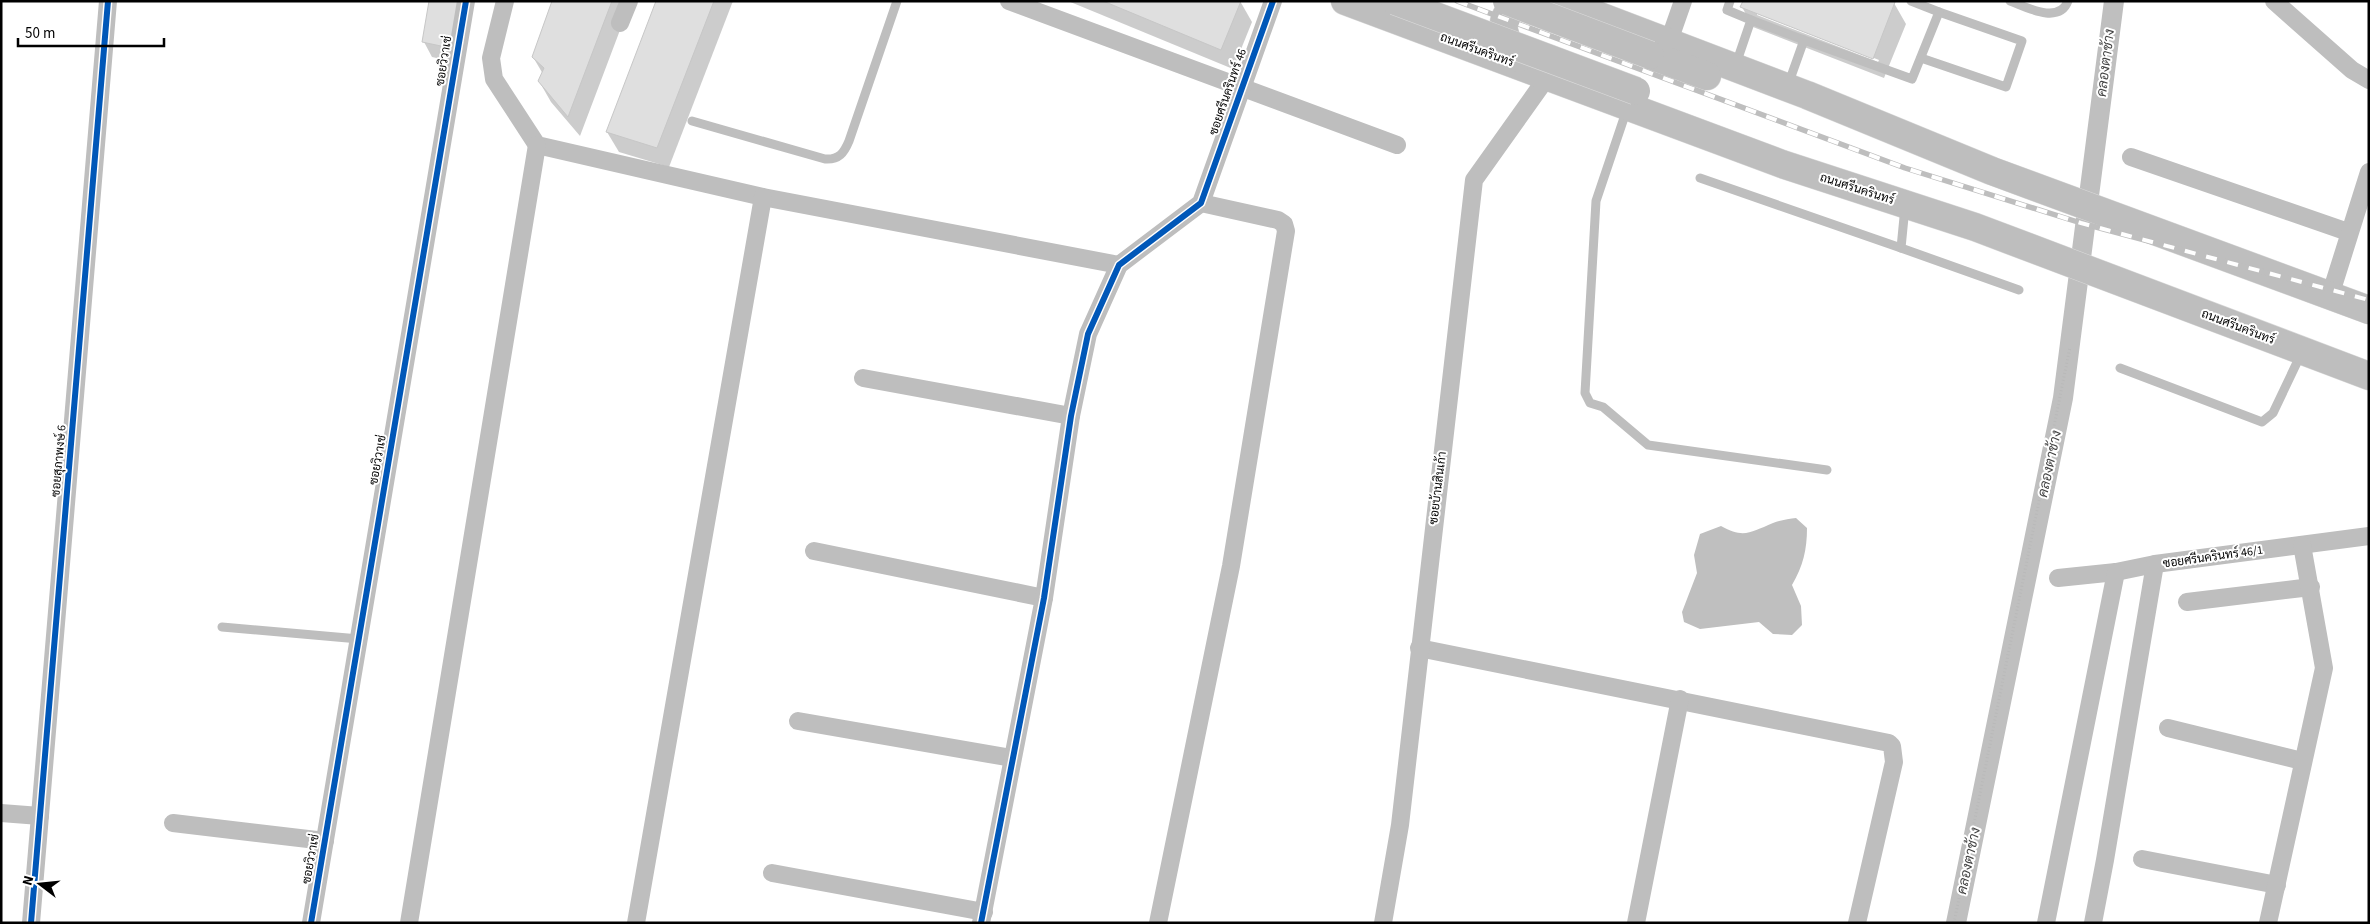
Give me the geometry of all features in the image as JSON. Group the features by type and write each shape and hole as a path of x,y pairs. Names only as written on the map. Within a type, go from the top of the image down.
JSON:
{"main road":[{"name":"ถนนศรีนครินทร์","path":"1345,1 1538,72 1632,99 1782,164 1975,227 2369,376"},
{"path":"1395,1 1632,99 1807,156 1975,227"},
{"path":"1506,1 1659,48 1735,68 1992,171 2369,310"},
{"path":"1538,72 1505,39 1505,21 1510,12 1518,6 1544,1"},
{"path":"1560,1 1659,48 1861,133 1992,171"}],"street":[{"name":"ซอยสุภาพงษ์ 6","path":"31,923 108,1"},
{"name":"ซอยวิวาเช่","path":"311,923 466,1"},
{"path":"409,923 537,145 494,79 491,58 505,1"},
{"path":"620,24 628,1"},
{"path":"1009,1 1397,145"},
{"name":"ซอยศรีนครินทร์ 46","path":"1204,196 1273,1"},
{"path":"1659,48 1683,1"},
{"path":"2274,1 2352,70 2369,80"},
{"name":"ซอยบ้านสินเก้า","path":"1383,923 1400,825 1474,180 1538,72"},
{"path":"537,145 763,198 1119,265"},
{"path":"2131,157 2348,232"},
{"path":"2330,296 2348,232 2369,172"},
{"path":"772,873 983,918 1044,598 1071,416 1088,334 1119,265 1204,196 1278,220 1284,224 1286,231 1231,566 1158,923"},
{"path":"636,923 763,198"},
{"path":"863,378 1071,416"},
{"name":"ซอยศรีนครินทร์ 46/1","path":"2058,578 2116,572 2155,564 2369,536"},
{"path":"2268,923 2302,761 2324,668 2302,545"},
{"path":"814,551 1044,598"},
{"path":"2093,923 2155,564"},
{"path":"2046,923 2116,572"},
{"path":"2186,602 2310,587"},
{"path":"1419,648 1889,743 1892,746 1894,762 1857,923"},
{"path":"1636,923 1680,700"},
{"path":"798,721 1012,758"},
{"path":"2168,728 2302,761"},
{"path":"1,813 40,816"},
{"path":"173,823 325,841"},
{"path":"2142,859 2277,885"}],"lane":[{"path":"692,121 824,159 834,160 844,152 849,140 897,1"},
{"path":"1730,1 1727,10 1912,79 1938,12"},
{"path":"1911,1 2022,41 2006,87 1920,58"},
{"path":"2010,1 2052,14 2060,11 2068,1"},
{"path":"1735,68 1751,20"},
{"path":"1788,88 1804,40"},
{"path":"1632,99 1596,202 1585,383 1587,399 1590,403 1603,407 1648,445 1827,470"},
{"path":"1700,178 2019,290"},
{"path":"1902,248 1905,204"},
{"path":"2120,368 2262,422 2273,413 2303,351"},
{"path":"222,627 359,639"}],"path":[{"path":"1954,923 2070,347"}],"shaded area":[{"path":"1796,518 1807,528 1807,536 1802,564 1792,585 1801,606 1802,625 1792,635 1773,634 1759,622 1700,629 1684,622 1682,612 1697,573 1694,555 1700,534 1721,526 1736,532 1747,533 1779,521"}],"building":[{"path":"429,1 463,1 455,49 422,42"},
{"path":"552,1 612,1 568,117 538,81 544,68 532,57"},
{"path":"656,1 714,1 657,148 606,132"},
{"path":"1103,1 1241,1 1221,50"},
{"path":"1743,1 1895,2 1873,59 1740,7"}],"waterway":[{"name":"คลองตาช้าง","path":"1956,923 2063,398 2114,1"}],"railway":[{"path":"1457,1 1905,168 2081,223 2369,300"}],"cycle path":[{"path":"31,923 108,1"},
{"path":"311,923 466,1"},
{"path":"981,923 1044,598 1071,416 1088,334 1119,265 1201,203 1273,1"}]}
